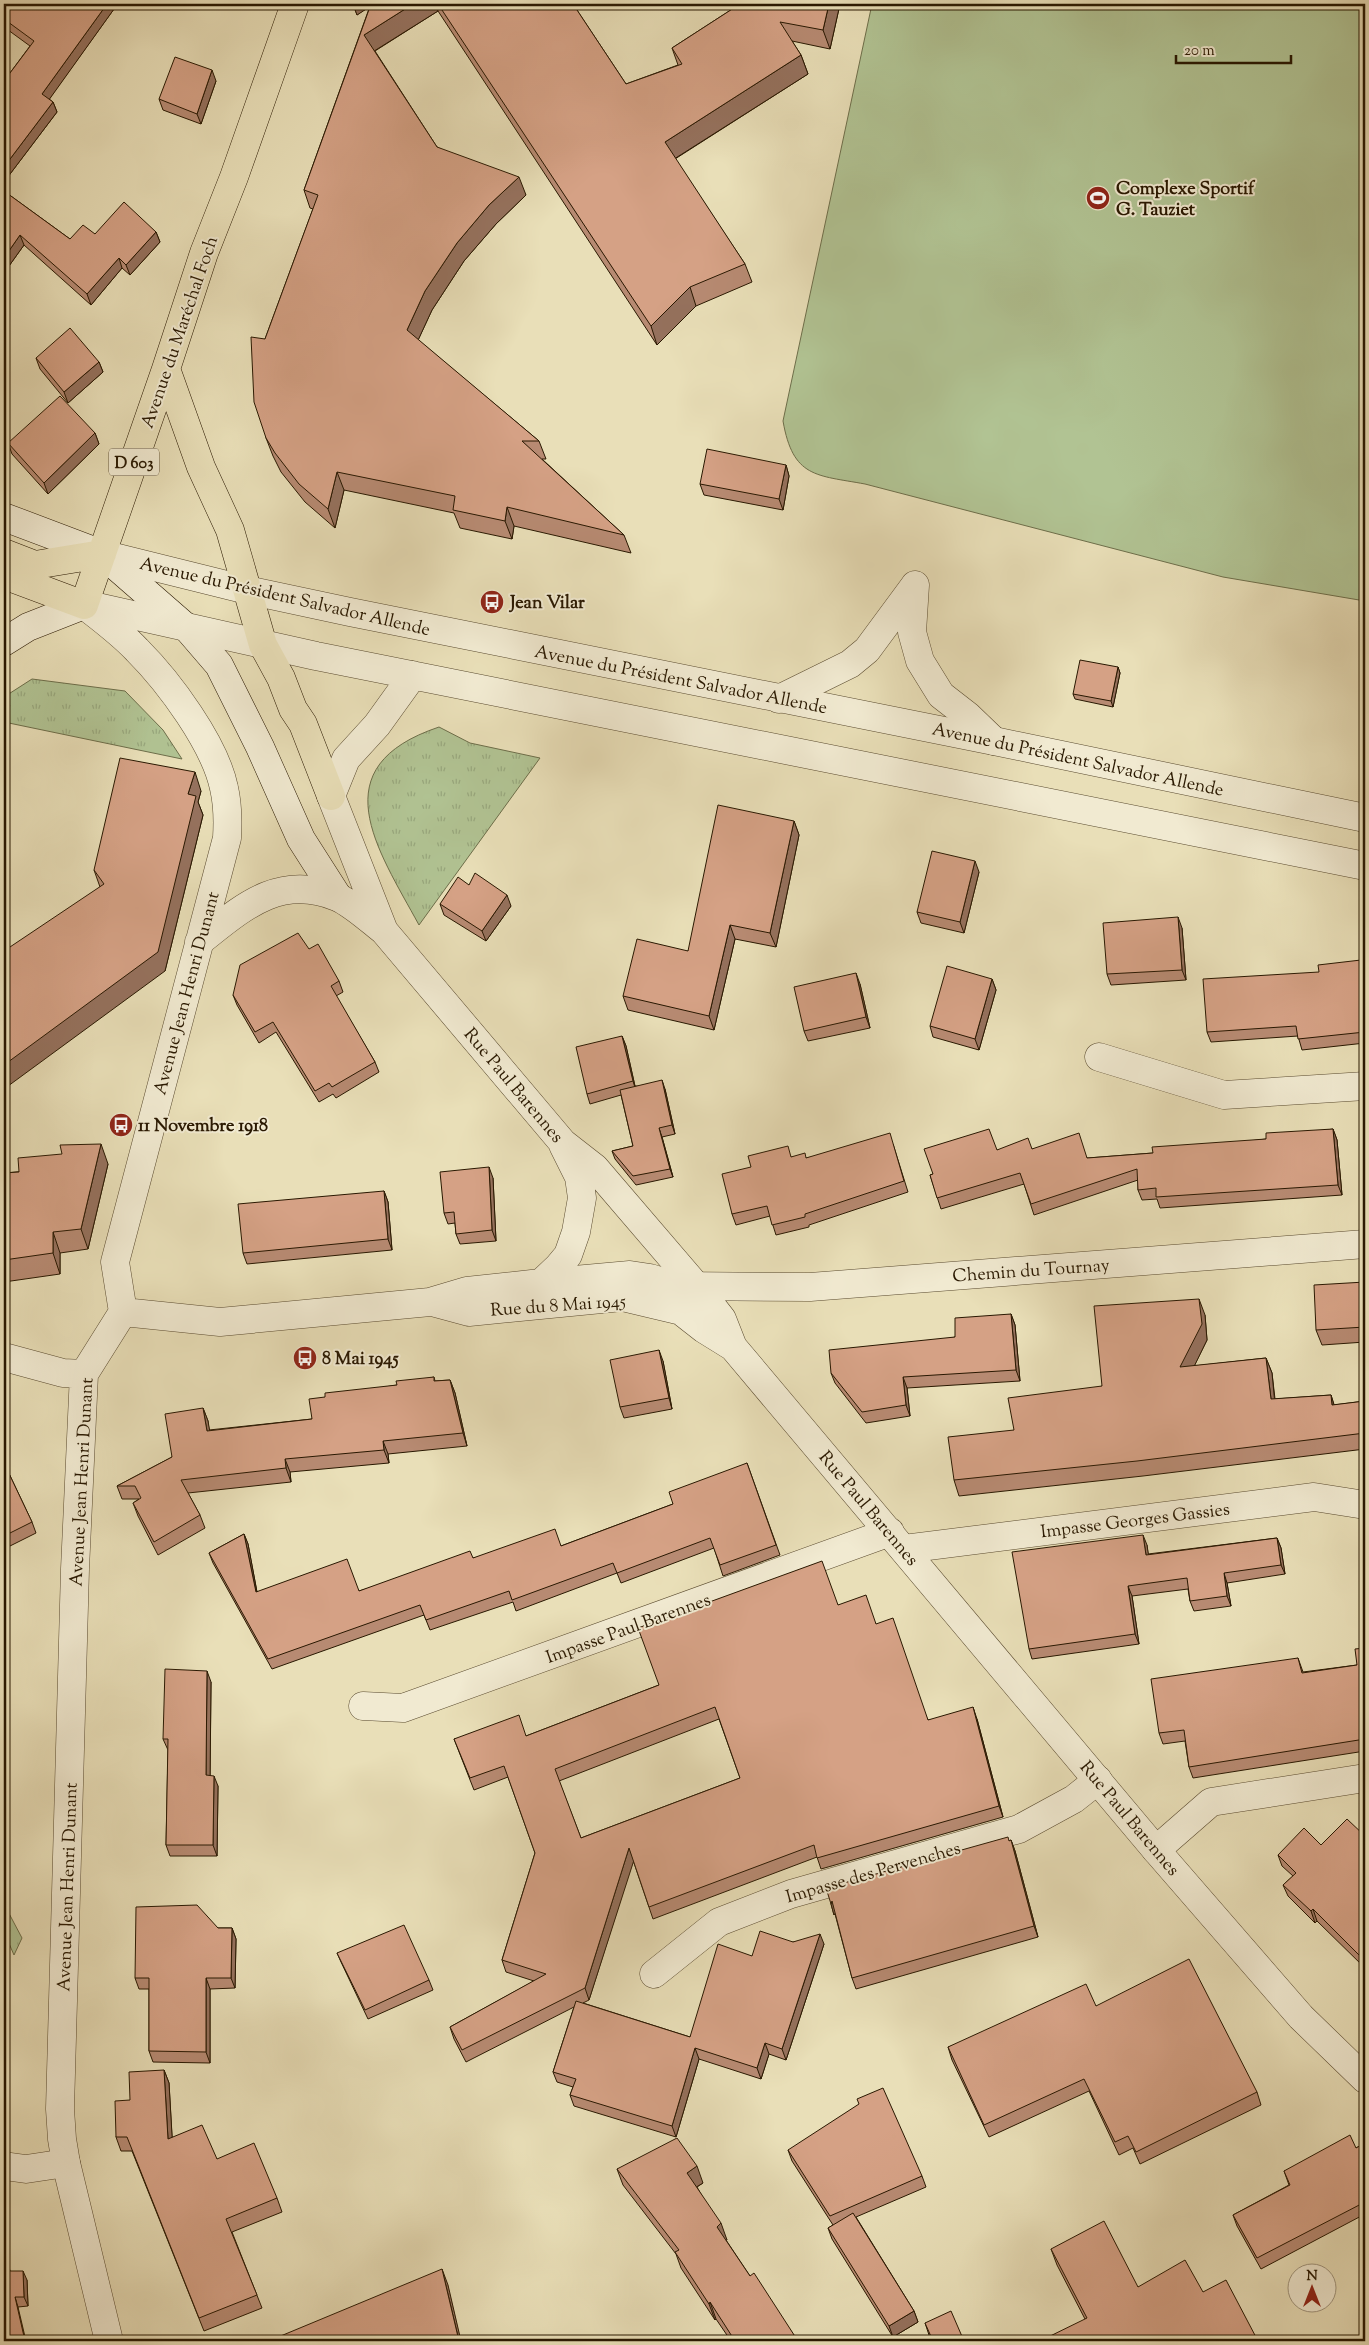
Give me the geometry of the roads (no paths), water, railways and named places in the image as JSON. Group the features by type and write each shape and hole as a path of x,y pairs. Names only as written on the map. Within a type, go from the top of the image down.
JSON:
{"main road":[{"name":"Avenue du Maréchal Foch","path":"84,604 166,369 204,253 234,177 295,4"},
{"path":"166,369 201,467 230,530 263,645 281,678 293,709 303,724 332,796"},
{"path":"4,553 35,565 102,554"},
{"path":"4,576 84,604"}],"street":[{"name":"Avenue du Président Salvador Allende","path":"4,517 102,554 247,590 1365,818"},
{"path":"102,554 188,629 219,665 260,747 301,839 338,897"},
{"path":"779,699 850,664 867,650 915,585 912,632 920,661 941,695 968,716 994,741"},
{"path":"4,642 28,627 84,604 188,629 413,676 1365,866"},
{"name":"Avenue Jean Henri Dunant","path":"84,604 136,649 167,684 200,732 217,766 224,786 228,807 228,838 199,942 178,1032 164,1075 115,1262 123,1312 84,1374 76,1569 60,2109 66,2163 110,2341"},
{"path":"332,796 346,759 377,725 413,676"},
{"name":"Rue Paul Barennes","path":"332,796 384,930"},
{"path":"199,942 233,914 259,898 282,890 308,889 338,897"},
{"name":"Rue Paul Barennes","path":"338,897 384,930 563,1143 595,1168 722,1318 733,1347 1156,1850 1301,2017 1365,2079"},
{"path":"1099,1057 1224,1096 1365,1086"},
{"name":"Rue du 8 Mai 1945","path":"541,1283 568,1255 576,1232 582,1198 579,1177 563,1143"},
{"name":"Chemin du Tournay","path":"697,1287 810,1287 1365,1244"},
{"name":"Rue du 8 Mai 1945","path":"123,1312 220,1322 430,1302 467,1291 630,1275 650,1278 676,1286 697,1287"},
{"name":"Rue du 8 Mai 1945","path":"430,1302 469,1312 622,1298 681,1311 704,1329 733,1347"},
{"path":"4,1357 63,1373 84,1374"},
{"name":"Impasse Georges Gassies","path":"897,1540 1314,1497 1365,1505"},
{"name":"Impasse Paul Barennes","path":"363,1706 404,1708 897,1540"},
{"path":"1156,1850 1211,1802 1365,1778"},
{"name":"Impasse des Pervenches","path":"654,1974 719,1922 791,1894 1019,1829 1074,1799 1098,1780"},
{"path":"4,2166 26,2169 66,2163"}],"place":[{"name":"Complexe Sportif G. Tauziet","path":"1098,198"},
{"name":"Jean Vilar","path":"492,602"},
{"name":"11 Novembre 1918","path":"121,1125"},
{"name":"8 Mai 1945","path":"305,1358"}]}
